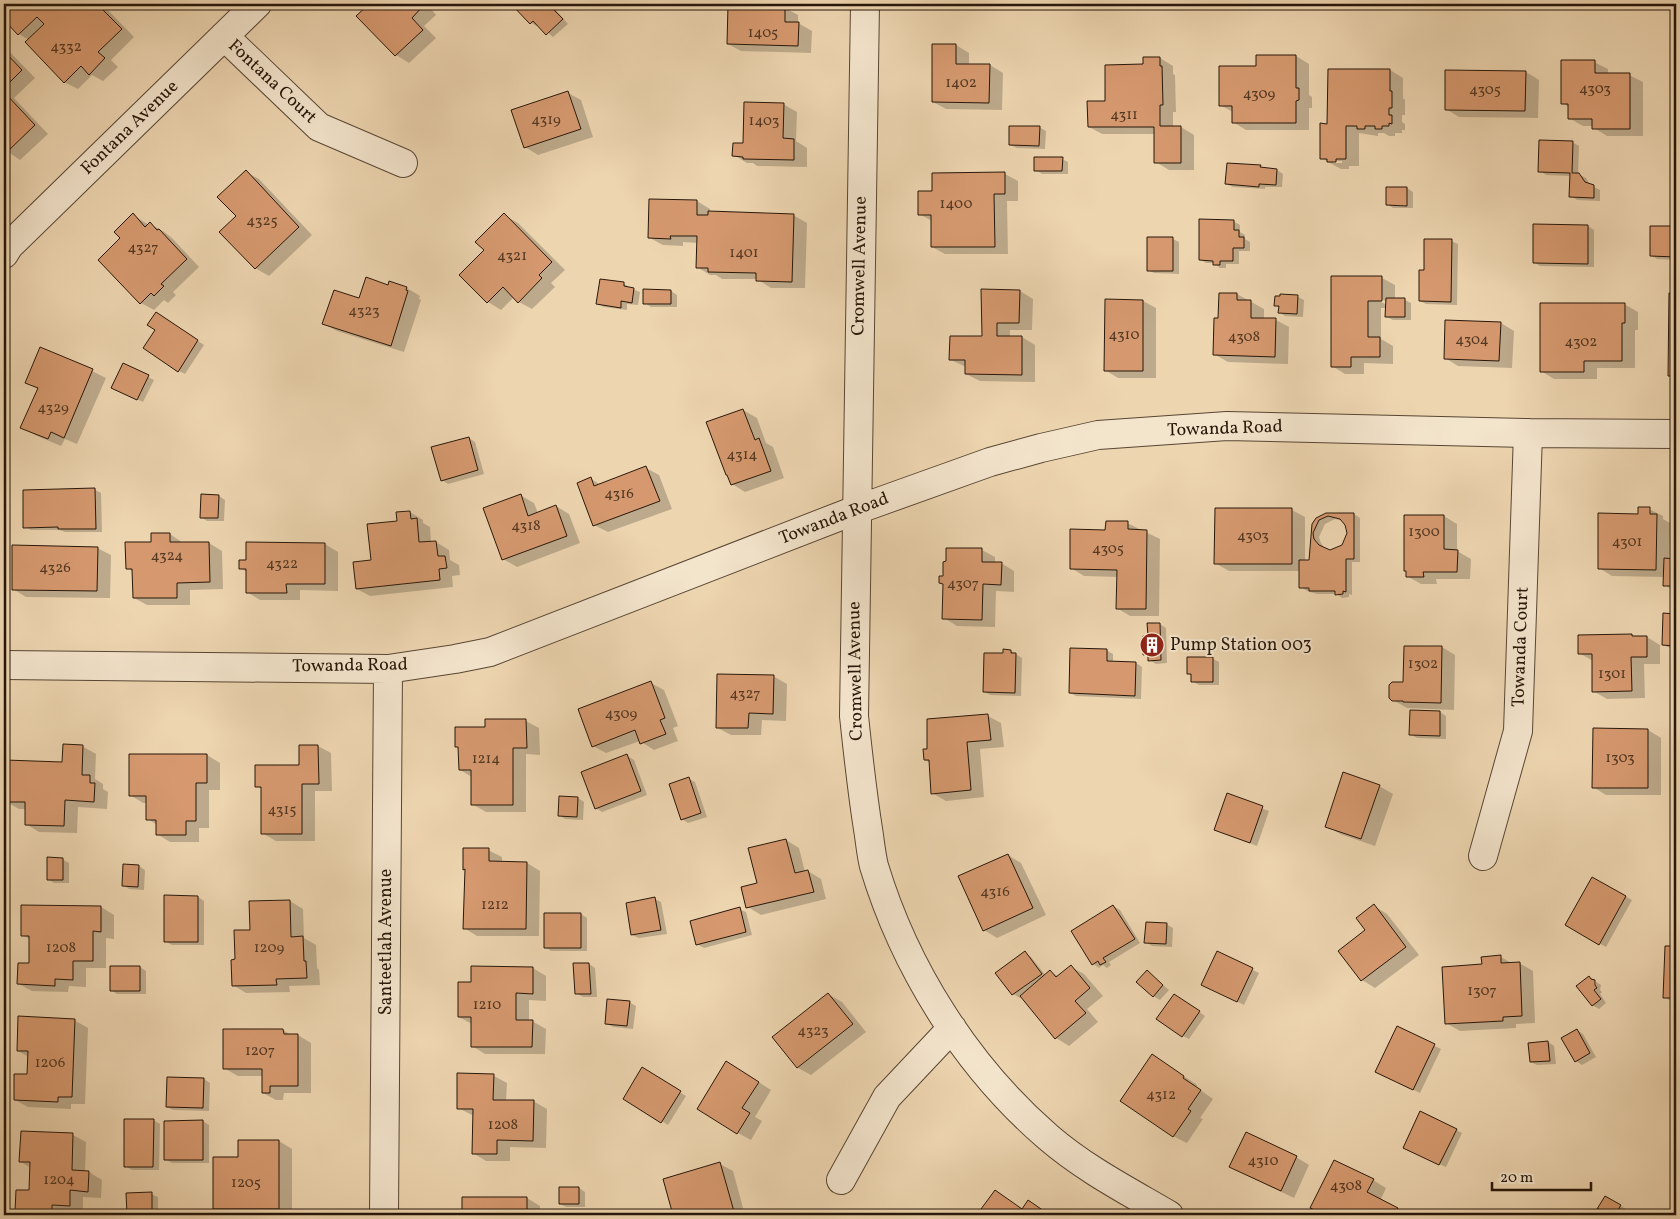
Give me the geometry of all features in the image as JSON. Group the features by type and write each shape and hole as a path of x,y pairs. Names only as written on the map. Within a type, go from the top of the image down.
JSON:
{"street":[{"name":"Fontana Avenue","path":"4,254 16,239 257,4"},
{"name":"Cromwell Avenue","path":"864,4 854,716 863,799 874,865 894,921 919,974 952,1028 997,1088 1049,1138 1100,1176 1169,1215"},
{"name":"Fontana Court","path":"224,36 318,126 404,163"},
{"name":"Towanda Road","path":"4,665 388,669 490,652 856,510 990,462 1041,448 1098,436 1227,426 1676,434"},
{"name":"Towanda Court","path":"1483,856 1518,730 1528,432"},
{"name":"Santeetlah Avenue","path":"384,1215 388,669"},
{"path":"841,1180 888,1097 952,1028"}],"building":[{"path":"4,4 97,4 122,29 98,52 105,58 89,75 81,66 64,83 25,42 44,24 37,17 18,35 4,20"},
{"path":"369,4 421,4 423,6 412,18 423,30 395,56 356,16"},
{"path":"511,4 551,4 550,6 563,19 546,35 533,21 530,24"},
{"path":"728,5 785,6 785,22 799,22 798,46 727,44"},
{"path":"932,44 956,44 956,64 990,64 989,103 932,102"},
{"path":"4,51 22,70 4,88"},
{"path":"1256,55 1296,55 1296,88 1299,88 1299,100 1296,101 1296,123 1232,123 1232,106 1219,106 1219,66 1256,66"},
{"path":"1143,57 1160,57 1163,105 1160,105 1160,126 1181,126 1181,163 1154,163 1154,127 1088,127 1087,101 1105,101 1105,65 1143,64"},
{"path":"1561,60 1595,60 1595,73 1630,73 1630,129 1592,129 1592,119 1568,119 1568,104 1561,104"},
{"path":"1328,69 1390,69 1390,91 1392,91 1392,108 1389,108 1389,115 1392,115 1392,124 1389,123 1389,126 1382,126 1382,129 1375,129 1375,126 1365,126 1365,129 1357,129 1357,126 1346,126 1346,159 1336,159 1336,162 1327,162 1327,159 1320,159 1320,123 1327,124"},
{"path":"1445,70 1526,71 1525,111 1445,110"},
{"path":"1673,74 1676,74 1676,112 1672,112"},
{"path":"568,91 581,129 524,148 511,110"},
{"path":"4,92 35,125 6,153 4,151"},
{"path":"744,102 784,103 783,138 794,139 794,160 743,159 743,157 732,156 733,143 743,143"},
{"path":"1009,126 1040,126 1039,146 1009,145"},
{"path":"1539,140 1573,141 1572,173 1579,173 1585,182 1594,185 1594,198 1569,197 1570,173 1538,172"},
{"path":"1034,157 1063,157 1062,171 1034,171"},
{"path":"1227,163 1261,165 1260,167 1277,169 1276,185 1259,184 1259,187 1225,184"},
{"path":"246,170 299,227 255,269 219,232 236,216 217,197"},
{"path":"1005,172 1005,194 994,194 995,247 931,247 931,215 918,215 918,191 932,191 932,173"},
{"path":"1386,187 1407,187 1407,206 1386,205"},
{"path":"649,199 697,200 697,215 708,215 708,211 794,214 792,282 756,281 756,273 708,272 708,268 696,268 697,236 670,236 671,239 648,238"},
{"path":"133,213 145,227 150,222 157,230 159,229 187,259 161,284 164,286 154,296 151,293 140,304 98,260 120,238 114,232"},
{"path":"504,213 552,262 539,275 542,278 518,303 503,287 487,303 459,275 484,250 475,242"},
{"path":"1199,219 1234,220 1234,230 1239,230 1239,237 1244,237 1244,248 1233,248 1233,261 1220,261 1220,265 1213,265 1213,261 1199,260"},
{"path":"1533,224 1588,225 1588,264 1533,263"},
{"path":"1650,226 1676,226 1676,257 1650,256"},
{"path":"1147,237 1173,237 1173,271 1147,271"},
{"path":"1424,239 1452,239 1451,302 1419,301 1419,270 1424,270"},
{"path":"1331,276 1382,276 1382,301 1368,301 1368,337 1380,337 1380,357 1351,357 1351,367 1331,367"},
{"path":"366,277 388,285 389,281 407,287 406,290 408,291 391,346 322,324 334,290 359,298"},
{"path":"600,279 624,282 624,286 634,288 632,303 621,301 621,308 596,304"},
{"path":"643,289 671,290 671,304 643,304"},
{"path":"981,289 1020,290 1019,323 997,323 997,336 1022,336 1022,375 965,374 965,360 949,360 950,336 982,336"},
{"path":"1219,293 1237,293 1237,300 1251,300 1251,318 1276,318 1275,357 1213,355 1214,318 1218,318"},
{"path":"1669,293 1676,293 1676,376 1668,376"},
{"path":"1280,294 1298,295 1297,314 1278,313 1279,306 1274,306 1275,296 1280,296"},
{"path":"1386,298 1405,298 1405,317 1385,317"},
{"path":"1105,299 1143,300 1143,371 1104,371"},
{"path":"1540,303 1625,303 1625,323 1622,323 1622,361 1584,361 1584,372 1540,372"},
{"path":"156,312 198,340 178,372 143,348 155,330 147,325"},
{"path":"1445,320 1501,322 1499,361 1444,359"},
{"path":"40,347 93,369 64,438 51,432 48,439 20,428 38,388 25,383"},
{"path":"123,363 149,375 137,400 111,388"},
{"path":"743,409 755,440 759,438 771,471 731,485 706,422"},
{"path":"469,437 478,470 441,481 431,447"},
{"path":"646,466 660,501 593,526 577,483 591,477 594,486"},
{"path":"95,488 96,529 23,528 23,490"},
{"path":"201,494 219,495 218,518 200,518"},
{"path":"521,494 528,516 556,505 567,536 502,560 483,508"},
{"path":"1638,507 1650,507 1650,514 1657,514 1656,570 1598,569 1598,513 1638,514"},
{"path":"1215,508 1292,508 1292,564 1214,564"},
{"path":"410,511 411,519 417,518 419,542 436,541 438,556 445,556 447,568 439,569 440,580 356,589 353,562 371,560 367,524 397,521 396,512"},
{"path":"1326,513 1354,513 1354,559 1346,559 1346,592 1343,591 1343,594 1335,595 1335,591 1309,591 1309,588 1299,588 1299,560 1309,560 1312,524 1316,518","holes":["1328,516 1340,519 1345,525 1347,533 1342,545 1330,550 1319,545 1314,539 1313,533 1319,520"]},
{"path":"1404,515 1444,515 1444,549 1458,550 1457,572 1423,572 1424,577 1406,577 1406,571 1404,571"},
{"path":"1106,521 1128,521 1128,529 1147,530 1146,609 1116,609 1117,570 1070,569 1070,529 1105,530"},
{"path":"151,533 170,533 170,542 209,542 210,582 177,583 177,598 133,598 132,569 126,569 125,542 151,542"},
{"path":"246,542 325,543 325,584 286,584 287,593 246,593 246,569 239,569 239,560 246,560"},
{"path":"12,545 98,547 97,591 12,590"},
{"path":"946,548 982,548 982,562 1002,562 1001,585 983,584 982,620 942,619 943,584 939,583 939,576 943,576"},
{"path":"1664,558 1676,559 1676,586 1663,586"},
{"path":"1663,613 1676,614 1676,646 1662,645"},
{"name":"Pump Station 003","path":"1147,623 1160,623 1161,660 1148,661 1148,654 1143,655 1143,636 1148,636"},
{"path":"1632,634 1632,636 1647,636 1647,657 1631,657 1632,691 1592,692 1592,654 1578,654 1578,635"},
{"path":"1404,646 1442,646 1441,703 1392,701 1389,698 1389,685 1392,682 1403,682"},
{"path":"1070,648 1107,649 1107,661 1136,662 1135,696 1069,693"},
{"path":"1003,649 1016,653 1015,693 983,692 984,653 1003,653"},
{"path":"1187,657 1213,657 1213,682 1191,682 1191,674 1187,674"},
{"path":"717,674 774,675 773,714 749,713 748,728 716,728"},
{"path":"651,681 665,718 660,720 666,734 640,744 635,730 592,747 578,709"},
{"path":"1410,710 1440,711 1440,736 1409,735"},
{"path":"988,714 991,740 967,742 971,790 931,794 929,760 924,760 923,749 927,749 927,719"},
{"path":"485,719 526,719 527,748 513,748 513,805 471,805 471,770 459,770 458,747 455,747 455,727 485,727"},
{"path":"1593,728 1648,729 1648,788 1592,788"},
{"path":"63,744 83,745 82,775 90,775 90,783 95,783 94,802 65,800 64,826 25,825 25,802 4,802 5,760 62,762"},
{"path":"299,745 318,745 319,784 302,784 302,834 261,834 261,787 255,787 255,765 299,765"},
{"path":"129,754 207,754 207,783 196,783 196,821 186,821 186,835 156,835 156,820 146,820 146,796 129,796"},
{"path":"627,754 641,791 595,809 581,772"},
{"path":"1343,772 1380,785 1361,839 1325,827"},
{"path":"689,777 701,813 681,820 669,784"},
{"path":"1227,793 1263,806 1250,843 1214,830"},
{"path":"559,796 578,797 577,817 558,816"},
{"path":"786,839 795,873 808,870 814,892 746,908 741,887 757,883 748,848"},
{"path":"463,848 489,848 489,861 527,862 526,929 463,929 465,869 463,870"},
{"path":"1008,854 1033,908 983,931 958,876"},
{"path":"47,857 63,858 63,880 47,880"},
{"path":"123,864 139,865 138,887 122,886"},
{"path":"1592,877 1626,896 1599,945 1565,925"},
{"path":"164,895 198,896 198,942 164,942"},
{"path":"655,897 661,930 631,935 626,903"},
{"path":"290,900 291,937 303,936 307,978 276,979 277,985 232,986 231,960 235,959 234,930 250,930 249,901"},
{"path":"1374,904 1406,947 1361,981 1338,951 1365,930 1356,918"},
{"path":"21,905 101,906 101,932 93,931 93,961 73,961 73,980 55,979 55,986 17,984 18,963 29,963 29,936 21,936"},
{"path":"1113,905 1135,939 1103,958 1106,962 1100,965 1098,961 1092,965 1071,931"},
{"path":"740,907 746,932 696,945 690,921"},
{"path":"544,913 581,913 581,948 544,948"},
{"path":"1146,922 1167,923 1166,944 1144,943"},
{"path":"1665,946 1676,946 1676,998 1663,998"},
{"path":"1025,951 1042,974 1012,995 995,973"},
{"path":"1217,951 1253,968 1237,1002 1201,985"},
{"path":"1501,955 1501,963 1520,962 1522,1016 1503,1017 1503,1021 1445,1024 1442,967 1482,964 1481,957"},
{"path":"573,963 589,963 591,994 575,994"},
{"path":"1071,965 1090,988 1075,1001 1086,1013 1055,1039 1020,996 1050,970 1056,977"},
{"path":"110,966 140,966 140,991 110,991"},
{"path":"471,966 533,967 533,994 516,993 516,1020 533,1020 532,1047 471,1047 471,1017 458,1017 458,982 471,982"},
{"path":"1147,970 1163,985 1153,997 1136,982"},
{"path":"1589,976 1595,980 1597,988 1594,990 1601,999 1592,1006 1576,986"},
{"path":"828,993 853,1024 797,1068 772,1037"},
{"path":"1174,994 1200,1011 1182,1037 1156,1019"},
{"path":"607,999 630,1001 627,1026 605,1024"},
{"path":"18,1016 75,1019 72,1097 58,1097 58,1102 14,1100 14,1074 27,1074 28,1051 17,1051"},
{"path":"1397,1026 1435,1044 1413,1090 1375,1072"},
{"path":"223,1029 283,1029 284,1034 298,1034 298,1086 270,1086 270,1093 262,1093 262,1069 223,1069"},
{"path":"1577,1029 1590,1053 1575,1062 1561,1038"},
{"path":"1548,1041 1550,1061 1530,1062 1528,1043"},
{"path":"1152,1054 1201,1090 1188,1109 1191,1111 1173,1137 1120,1101"},
{"path":"726,1061 759,1082 742,1108 750,1113 737,1134 697,1109"},
{"path":"642,1067 681,1091 661,1123 623,1099"},
{"path":"457,1073 494,1074 493,1100 534,1100 533,1141 497,1140 497,1154 472,1154 473,1109 457,1109"},
{"path":"167,1077 204,1078 203,1108 166,1107"},
{"path":"1420,1111 1457,1129 1439,1165 1403,1148"},
{"path":"124,1119 154,1119 153,1167 124,1167"},
{"path":"203,1120 203,1160 164,1160 164,1121"},
{"path":"21,1131 73,1133 72,1170 89,1171 88,1192 70,1190 70,1206 52,1205 52,1213 15,1211 16,1190 29,1190 30,1162 19,1162"},
{"path":"1246,1132 1297,1156 1281,1191 1229,1167"},
{"path":"238,1140 279,1140 279,1209 213,1209 213,1157 238,1157"},
{"path":"1334,1160 1374,1179 1367,1192 1398,1208 1394,1215 1326,1215 1310,1208"},
{"path":"720,1162 735,1215 673,1215 663,1179"},
{"path":"559,1187 579,1187 579,1204 559,1204"},
{"path":"995,1190 1022,1209 1028,1200 1044,1211 1041,1215 990,1215 981,1209"},
{"path":"152,1192 152,1215 127,1215 126,1193"},
{"path":"1605,1196 1621,1205 1615,1215 1595,1215 1599,1209 1597,1209"},
{"path":"462,1197 527,1197 527,1215 462,1215"}],"place":[{"name":"Pump Station 003","path":"1152,645"}]}
